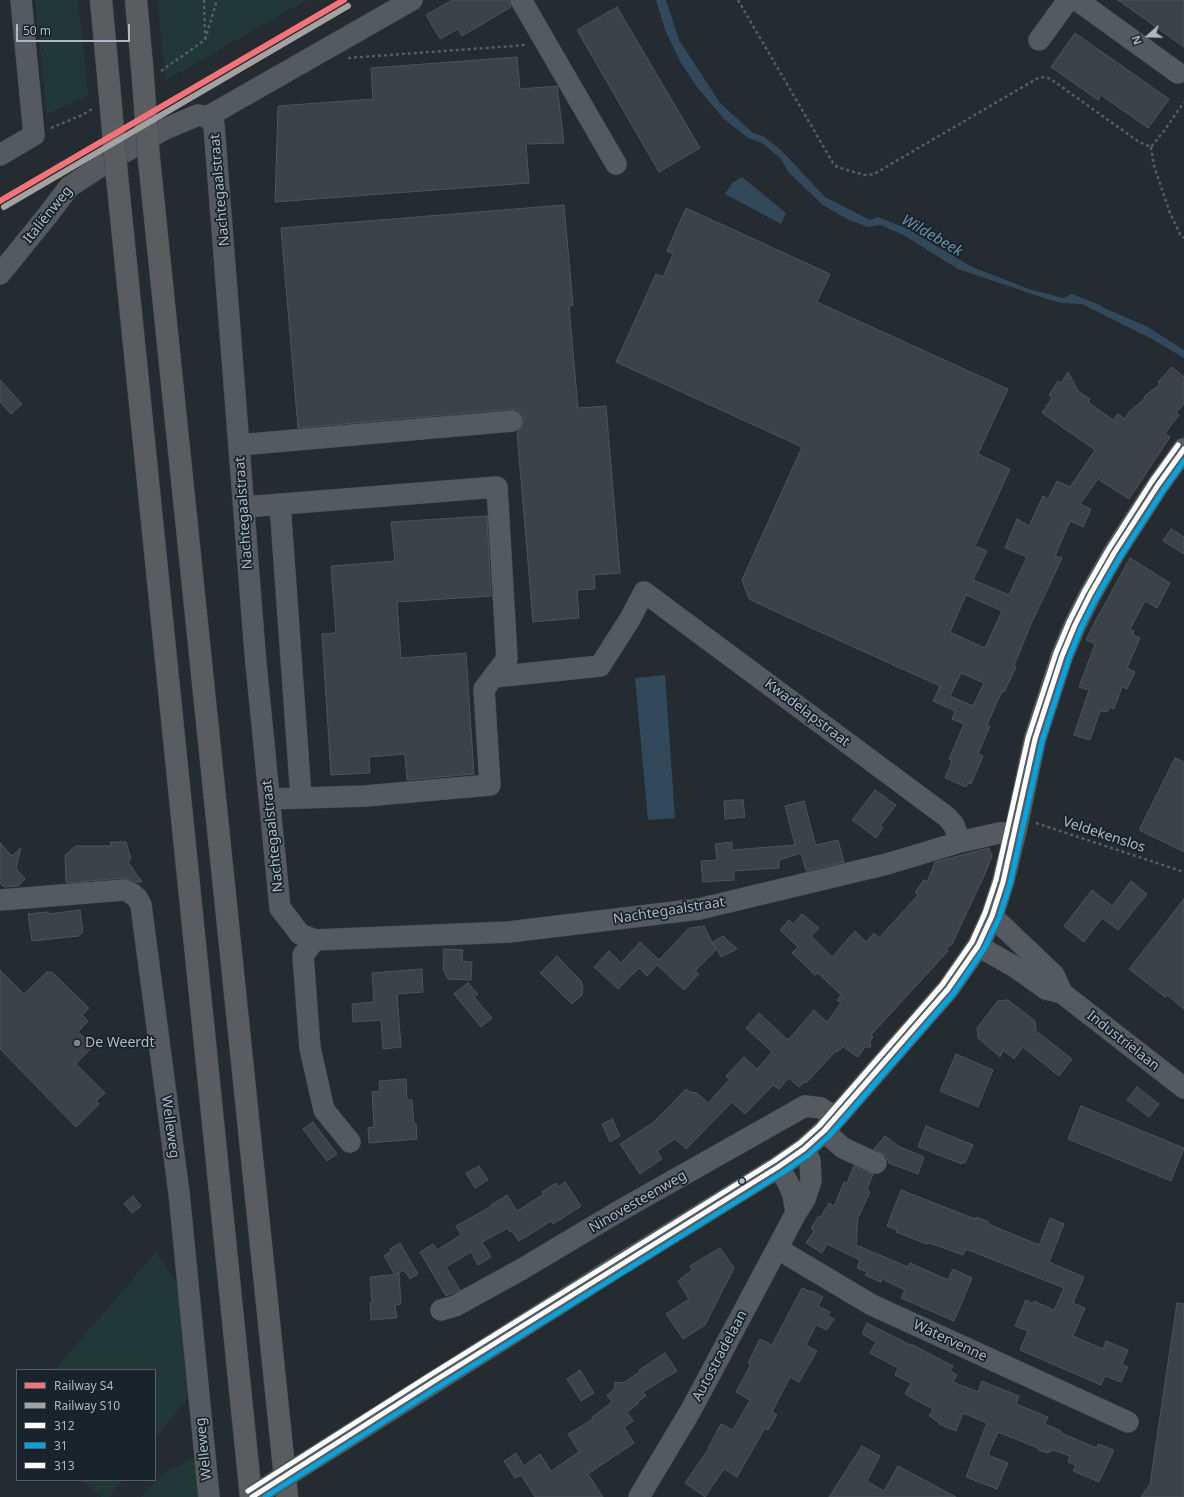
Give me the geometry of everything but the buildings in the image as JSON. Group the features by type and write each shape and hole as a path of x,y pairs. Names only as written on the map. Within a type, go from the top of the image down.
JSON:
{"highway":[{"path":"101,0 117,176 251,1497"},
{"path":"136,0 149,159 287,1497"}],"main road":[{"path":"251,1497 593,1281 778,1167 804,1149 829,1124 948,989 978,946 992,916 1003,882 1017,825 1035,739 1062,656 1090,595 1114,553 1158,485 1184,449"}],"street":[{"path":"0,155 34,135 21,0"},
{"path":"207,118 412,0"},
{"path":"521,0 616,164"},
{"path":"1039,40 1068,0"},
{"path":"1077,0 1178,73"},
{"name":"Nachtegaalstraat","path":"165,129 198,115 207,118 214,125 255,653 280,908 300,934 316,940 509,932 699,909 887,864 960,842 999,833 1017,825"},
{"name":"Italiënweg","path":"0,274 47,216 68,187 104,164 165,129"},
{"path":"239,445 512,420"},
{"path":"244,507 497,487 507,659 484,689 490,785 365,796 270,799"},
{"path":"280,504 301,797"},
{"name":"Kwadelapstraat","path":"494,677 600,666 630,619 644,592 947,817 954,825 960,842"},
{"name":"Welleweg","path":"0,900 124,890 137,898 141,906 179,1193 209,1497"},
{"name":"Industrielaan","path":"992,916 1054,975 1062,993"},
{"path":"316,940 304,955 310,1048 324,1110 350,1142"},
{"name":"Industrielaan","path":"978,946 1015,968 1046,990 1062,993 1184,1088"},
{"name":"Ninovesteenweg","path":"441,1310 455,1306 522,1269 621,1210 805,1106 821,1108 843,1148 876,1163"},
{"name":"Autostradelaan","path":"638,1497 691,1410 796,1213 806,1199 811,1181 810,1162 804,1149"},
{"path":"778,1167 787,1180 793,1194 796,1213"},
{"name":"Watervenne","path":"778,1249 872,1305 1128,1422"}],"path":[{"path":"204,0 205,40 217,0"},
{"path":"738,0 833,163 837,167 864,175 874,174 1031,82 1046,77 1139,142 1151,147"},
{"path":"338,42 347,57 350,58 532,45 543,38"},
{"path":"1184,102 1151,147 1154,166 1170,213 1180,234 1184,238"},
{"name":"Veldekenslos","path":"1017,825 1184,872"}],"green space":[{"path":"35,0 78,0 88,96 47,114"},
{"path":"158,0 306,0 165,81"},
{"path":"156,1252 184,1293 193,1391 156,1438 156,1369 55,1369"},
{"path":"197,1456 201,1497 140,1497 166,1472"},
{"path":"82,1481 121,1481 109,1497 101,1497"}],"water":[{"path":"656,0 666,0 679,40 720,103 753,133 763,136 781,150 825,197 870,220 878,217 908,229 972,267 1029,289 1063,298 1072,294 1098,304 1146,326 1184,350 1184,358 1152,339 1082,304 1062,303 1047,299 958,269 905,236 881,225 868,227 847,219 823,205 789,173 781,159 762,143 748,138 724,119 697,87 681,63 665,30"},
{"path":"742,177 786,213 781,224 725,194 732,183"},
{"path":"665,675 675,818 648,820 635,678"}],"rail line":[{"name":"S4","path":"0,201 344,0"},
{"name":"S10","path":"4,207 348,6"}],"transit line":[{"name":"313","path":"248,1491 427,1377 774,1161 800,1143 819,1126 942,985 972,942 985,913 996,880 1028,738 1056,653 1084,592 1108,550 1152,481 1178,445"},
{"name":"312","path":"252,1497 431,1383 778,1167 804,1149 824,1131 948,989 978,946 992,916 1003,882 1035,739 1062,656 1090,595 1114,553 1158,485 1184,449"},
{"name":"31","path":"265,1497 435,1389 782,1173 808,1155 829,1136 953,994 984,949 999,918 1010,884 1042,741 1069,658 1081,628 1096,598 1120,557 1184,461"}],"place":[{"name":"De Weerdt","path":"77,1043"}],"water label":[{"name":"Wildebeek","path":"932,236"}]}
